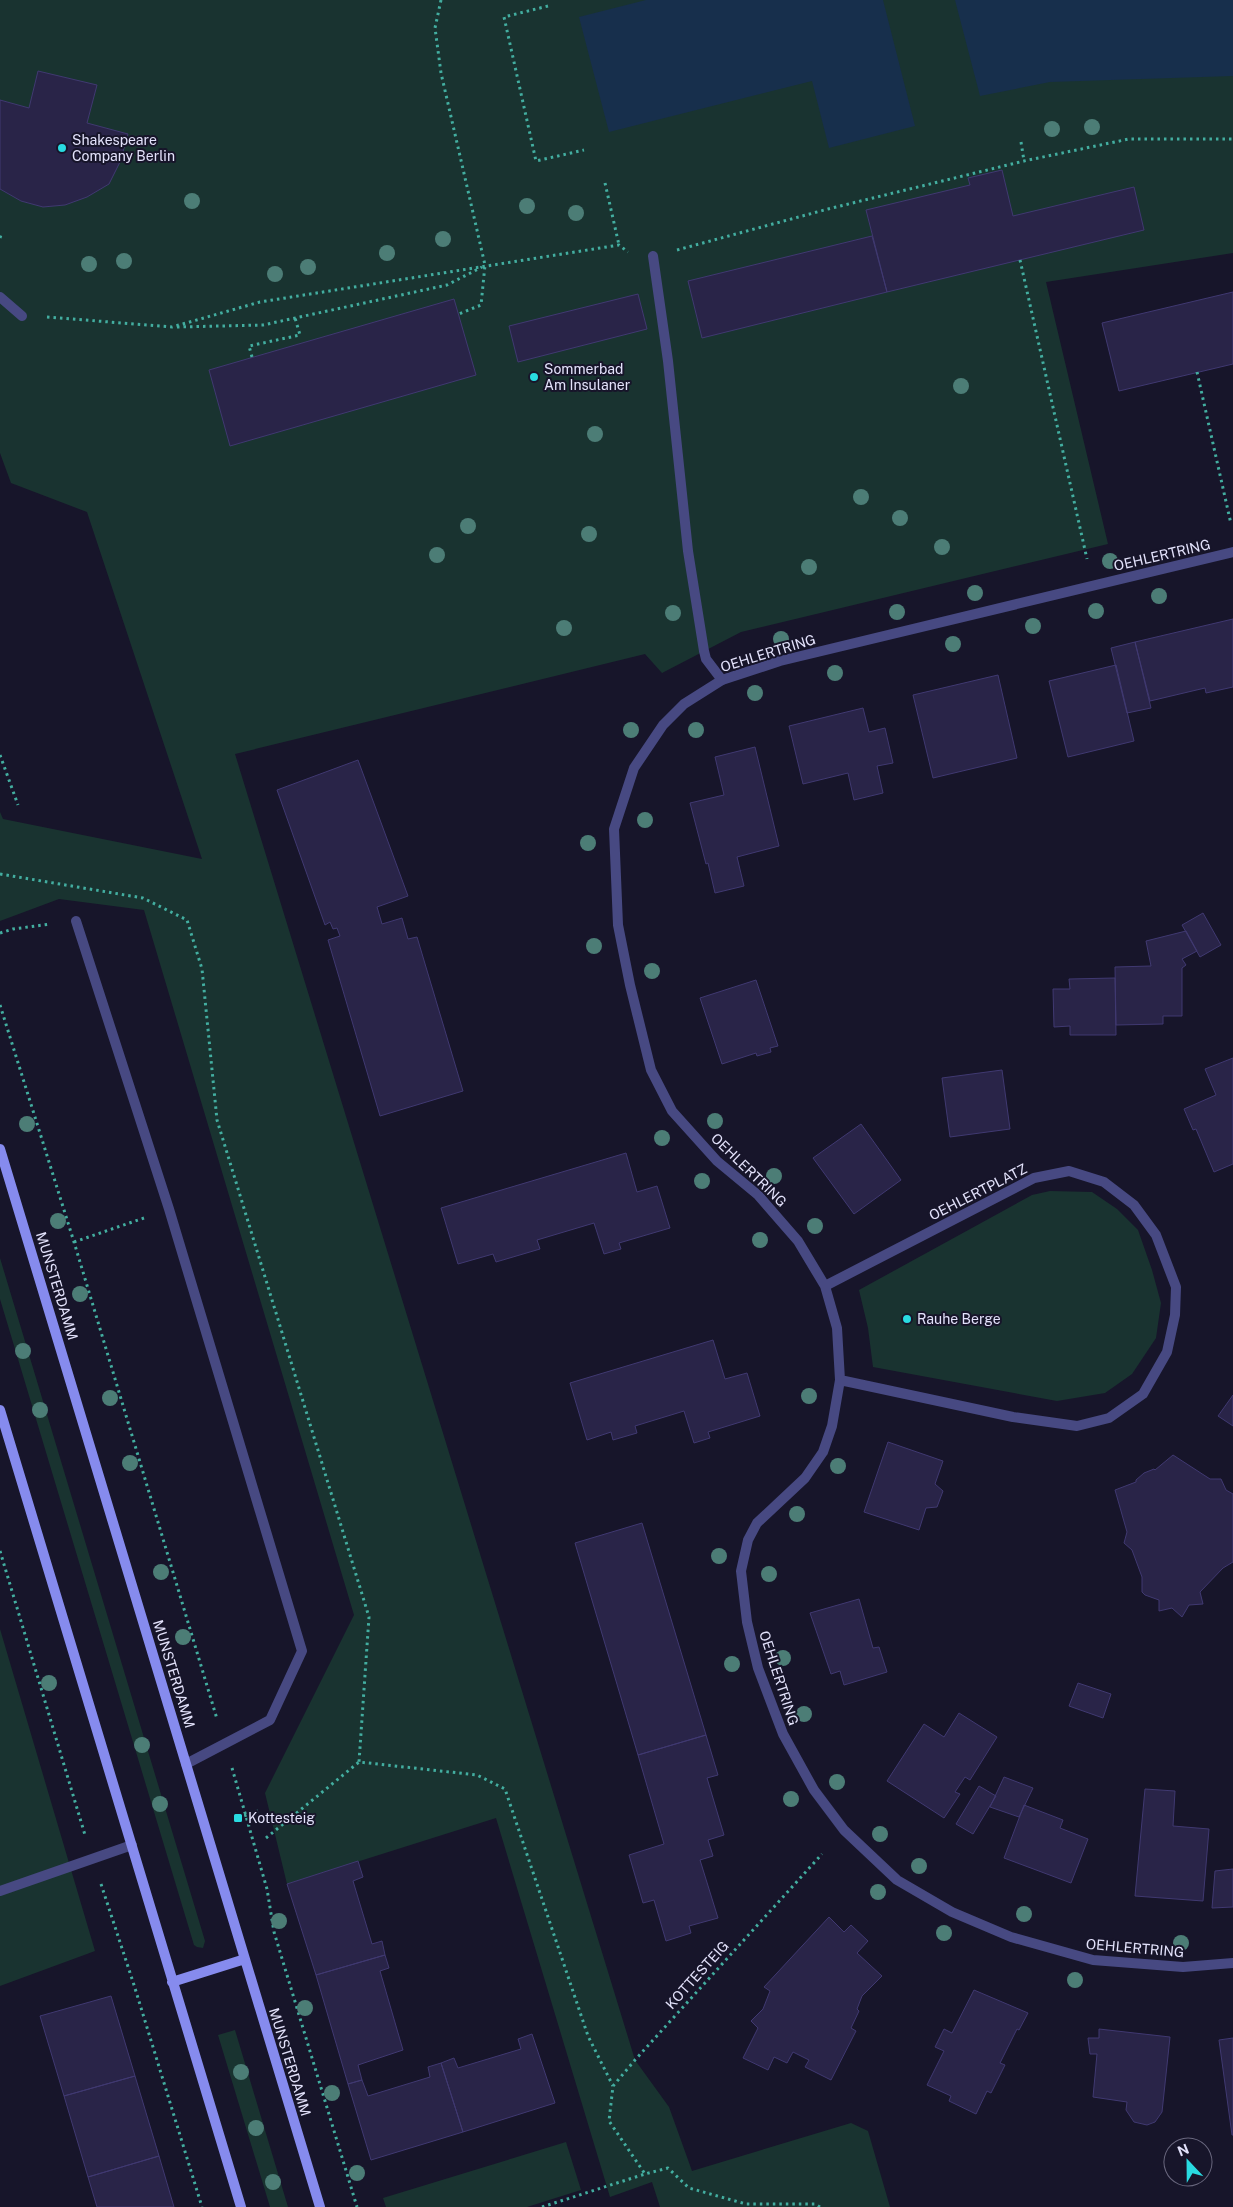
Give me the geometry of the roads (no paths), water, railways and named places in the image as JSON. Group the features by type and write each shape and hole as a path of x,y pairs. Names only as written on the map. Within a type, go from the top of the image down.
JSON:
{"main road":[{"name":"MUNSTERDAMM","path":"0,1149 320,2207"},
{"path":"0,1410 241,2207"},
{"path":"172,1982 245,1959"}],"street":[{"path":"653,256 668,361 688,551 702,642 706,659 722,680"},
{"path":"0,296 22,316"},
{"name":"OEHLERTRING","path":"1233,552 780,661 722,680 684,704 663,725 634,768 614,829 618,925 630,985 652,1070 672,1111 717,1161 758,1195 798,1241 825,1286 837,1328 840,1380 832,1426 823,1452 805,1478 757,1523 748,1540 741,1572 747,1622 758,1668 783,1734 814,1790 844,1830 897,1880 952,1912 1011,1938 1093,1960 1183,1967 1233,1962"},
{"path":"76,921 169,1209 302,1651 270,1720 186,1764"},
{"name":"OEHLERTPLATZ","path":"825,1286 1034,1178 1068,1171 1104,1182 1134,1205 1156,1235 1176,1287 1175,1315 1167,1352 1143,1394 1109,1418 1076,1426 1013,1417 840,1380"},
{"path":"0,1891 132,1845"}],"water":[{"path":"646,0 883,0 915,126 829,148 812,81 609,132 579,17"},
{"path":"955,0 1233,0 1233,76 1050,82 980,96"}],"place":[{"name":"Shakespeare Company Berlin","path":"62,148"},
{"name":"Sommerbad Am Insulaner","path":"534,377"},
{"name":"Rauhe Berge","path":"907,1319"},
{"name":"Kottesteig","path":"238,1818"}]}
